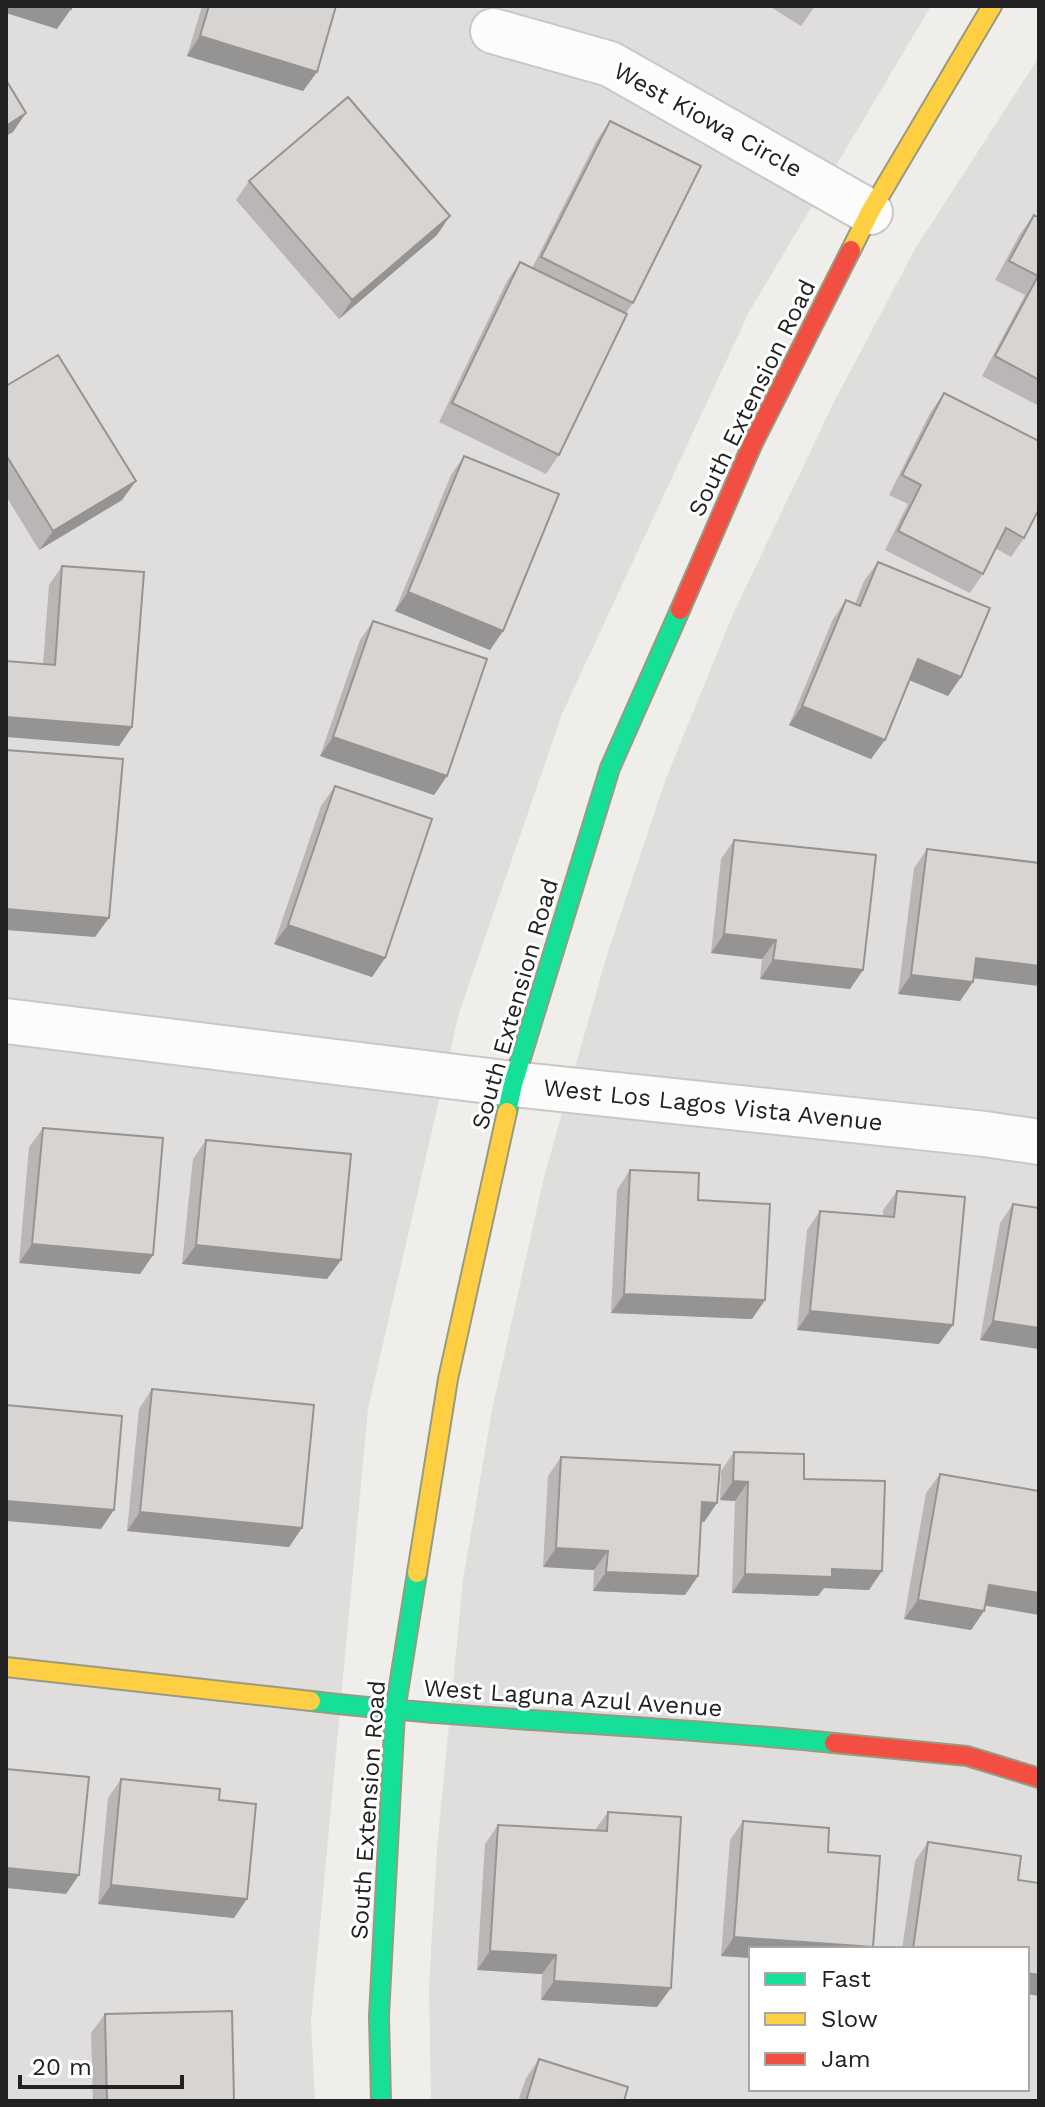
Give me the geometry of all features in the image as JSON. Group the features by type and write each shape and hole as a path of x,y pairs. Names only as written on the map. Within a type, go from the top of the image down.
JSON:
{"street":[{"name":"South Extension Road","path":"381,2101 379,2016 395,1711 448,1379 513,1084 610,768 752,445 870,212 992,6"},
{"name":"West Kiowa Circle","path":"493,31 610,64 870,212"},
{"name":"West Los Lagos Vista Avenue","path":"6,1021 513,1084 1039,1142"},
{"name":"West Laguna Azul Avenue","path":"6,1667 395,1711 707,1730 967,1756 1039,1778"}],"shaded area":[{"path":"6,6 931,6 749,312 562,714 459,1013 368,1409 311,2022 315,2101 6,2101"},
{"path":"1039,57 1039,2101 431,2101 429,1986 437,1848 463,1580 492,1410 544,1177 606,958 665,781 733,614 833,404 915,249"}],"building":[{"path":"209,6 336,6 317,72 200,36"},
{"path":"6,80 26,113 6,126"},
{"path":"348,97 450,216 352,300 249,181"},
{"path":"610,121 701,166 633,303 541,257"},
{"path":"1034,215 1039,218 1039,380 995,356 1038,276 1009,261"},
{"path":"520,262 627,314 559,455 452,403"},
{"path":"58,355 136,481 53,531 6,455 6,386"},
{"path":"944,393 1039,441 1039,509 1024,538 1006,528 983,574 898,531 921,485 902,475"},
{"path":"464,456 559,494 503,631 408,592"},
{"path":"878,562 990,608 961,677 918,659 885,740 802,706 846,600 860,606"},
{"path":"62,566 144,572 132,727 6,717 6,661 55,665"},
{"path":"373,621 487,659 447,776 333,737"},
{"path":"6,750 123,759 109,918 6,909"},
{"path":"335,786 432,819 385,958 288,925"},
{"path":"734,840 876,855 863,970 773,960 776,940 724,934"},
{"path":"927,849 1039,863 1039,966 976,958 973,982 911,975"},
{"path":"43,1128 163,1138 153,1255 32,1244"},
{"path":"206,1140 351,1154 341,1260 196,1245"},
{"path":"630,1170 699,1173 698,1200 770,1204 765,1300 624,1294"},
{"path":"897,1191 965,1197 953,1325 810,1311 820,1211 894,1217"},
{"path":"1013,1204 1039,1208 1039,1328 993,1321"},
{"path":"152,1389 314,1405 302,1528 140,1512"},
{"path":"6,1405 122,1416 114,1510 6,1501"},
{"path":"734,1452 804,1454 804,1479 885,1481 882,1571 832,1569 832,1577 745,1574 748,1482 733,1481"},
{"path":"561,1457 720,1465 717,1503 702,1502 698,1576 606,1572 608,1551 556,1548"},
{"path":"940,1474 1039,1491 1039,1593 989,1585 984,1611 918,1600"},
{"path":"6,1769 89,1777 79,1875 6,1868"},
{"path":"121,1779 220,1789 219,1800 256,1804 247,1899 111,1885"},
{"path":"608,1812 681,1817 671,1988 554,1981 556,1955 490,1951 498,1825 607,1831"},
{"path":"743,1821 829,1828 828,1852 880,1856 873,1947 734,1937"},
{"path":"928,1842 1021,1856 1018,1880 1039,1883 1039,1975 1029,1973 1029,1947 913,1947"},
{"path":"232,2011 234,2101 107,2101 105,2014"},
{"path":"539,2059 628,2087 624,2101 526,2101"}],"traffic: fast":[{"path":"507,1112 610,768 680,610"},
{"path":"381,2101 379,2016 395,1711 417,1573"},
{"path":"311,1701 834,1743"}],"traffic: slow":[{"path":"851,250 870,212 992,6"},
{"path":"417,1573 448,1379 507,1112"},
{"path":"6,1667 311,1701"}],"traffic: jam":[{"path":"680,610 752,445 851,250"},
{"path":"834,1743 967,1756 1039,1778"}]}
